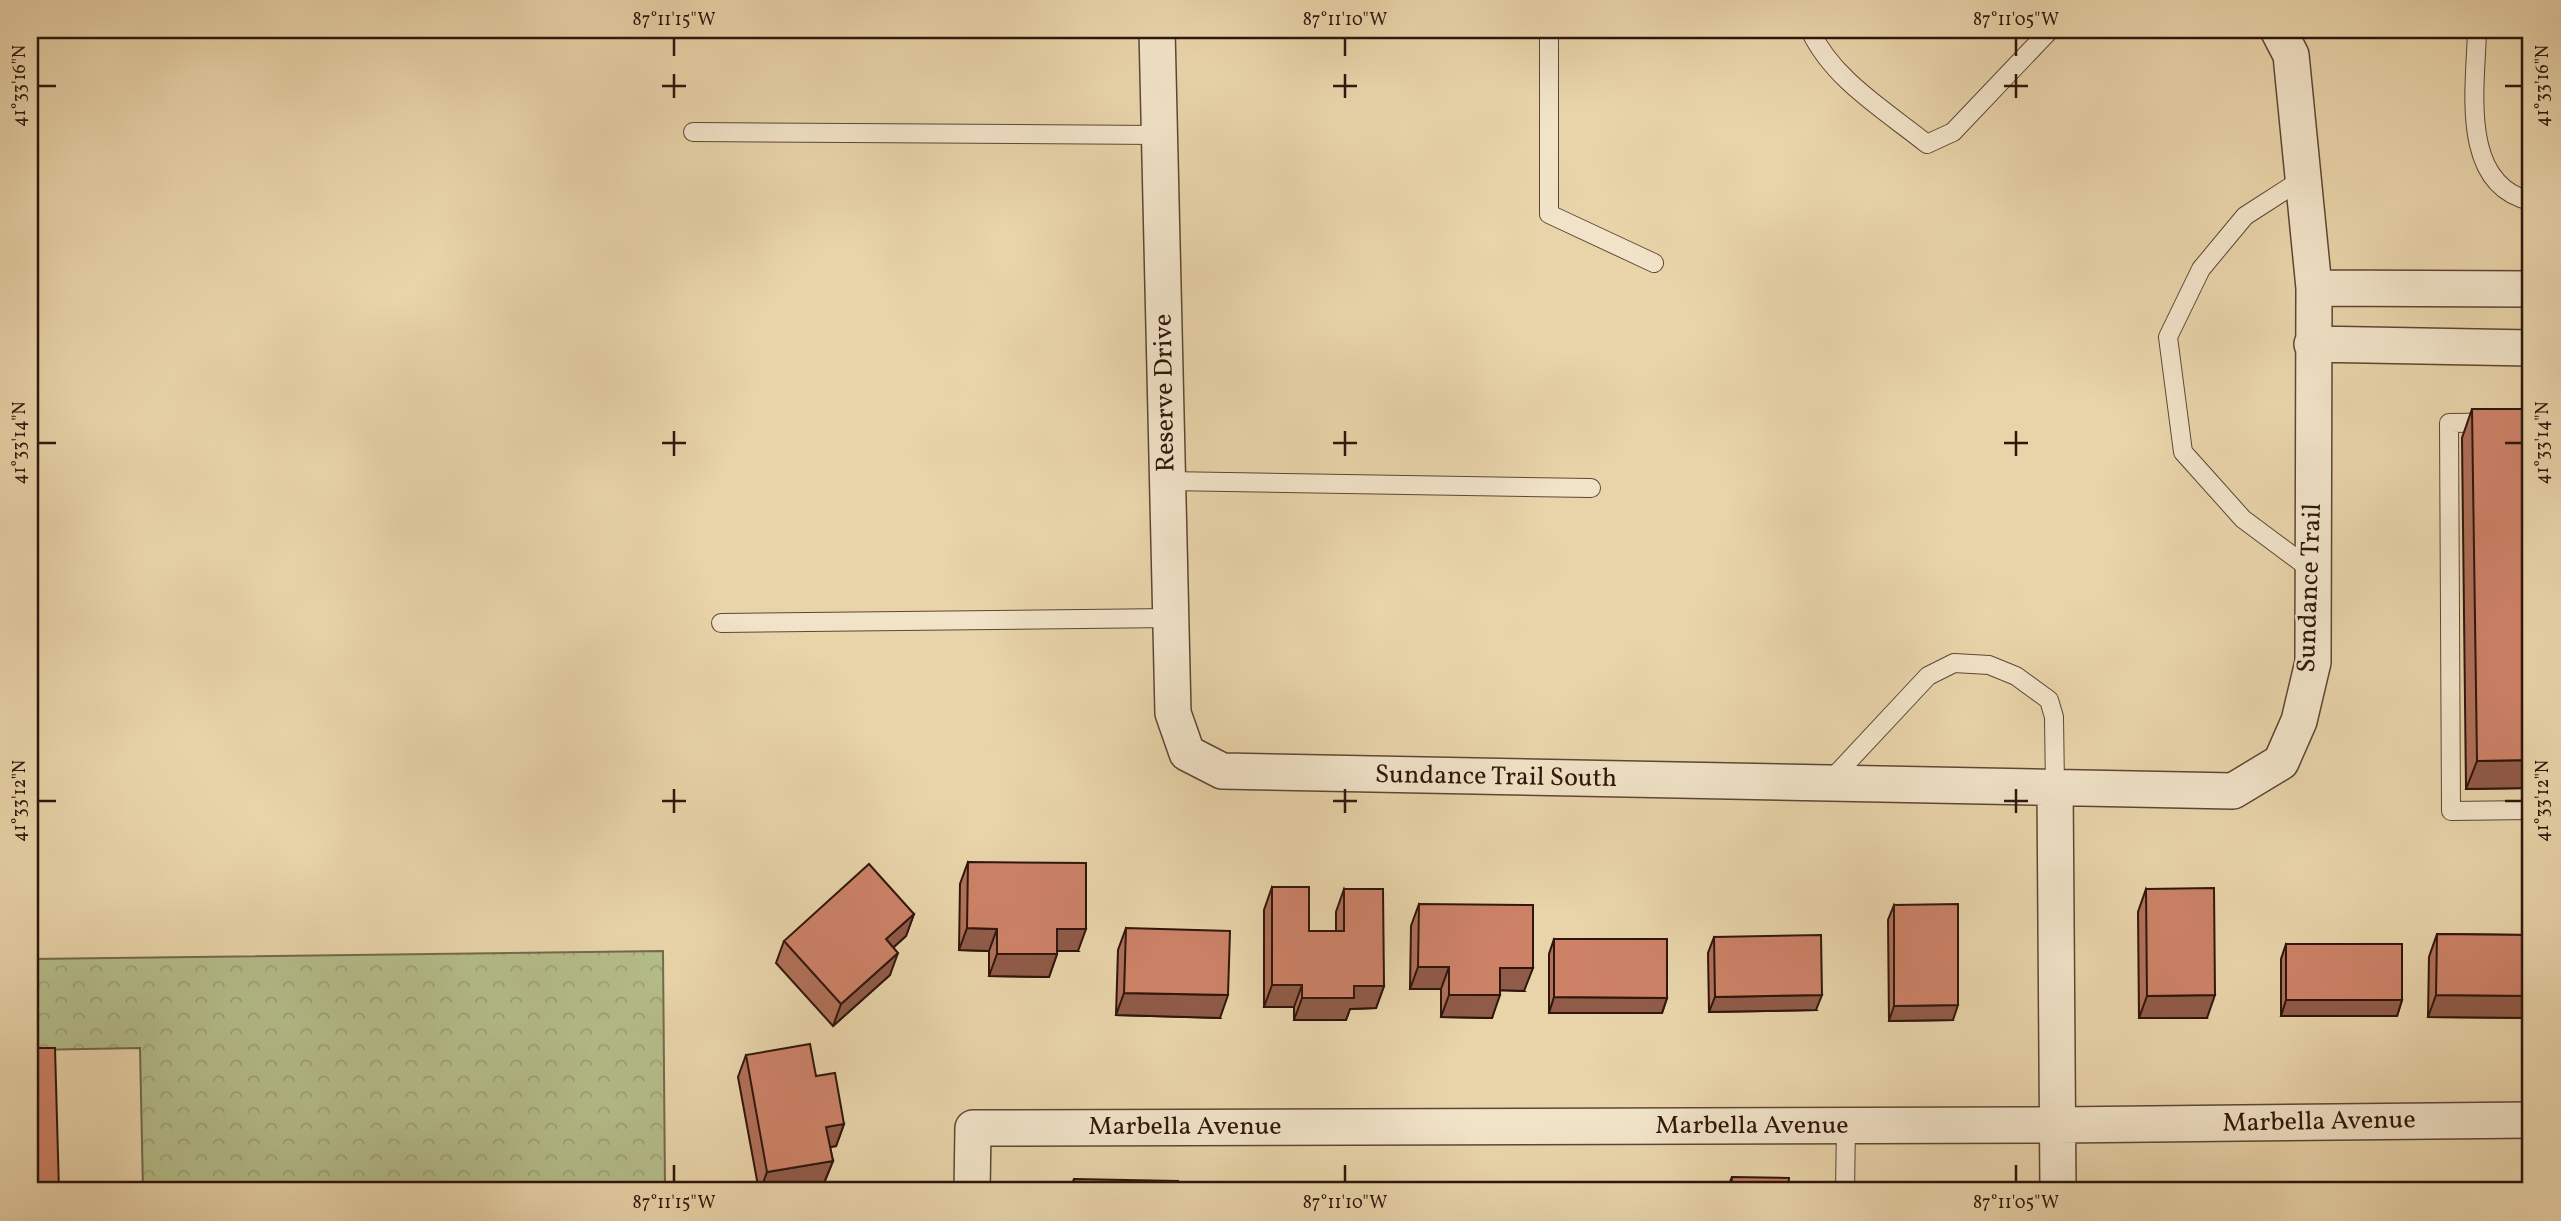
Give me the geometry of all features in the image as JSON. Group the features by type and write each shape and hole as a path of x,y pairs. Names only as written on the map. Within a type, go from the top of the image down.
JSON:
{"street":[{"name":"Reserve Drive","path":"1157,30 1173,713 1187,753"},
{"name":"Sundance Trail","path":"1725,783 2233,791 2281,762 2299,721 2313,662 2314,288 2291,55 2278,30"},
{"path":"2314,288 2531,289"},
{"path":"2312,344 2531,348"},
{"name":"Sundance Trail South","path":"1187,753 1222,771 1725,783"},
{"path":"2055,788 2058,1191"},
{"name":"Marbella Avenue","path":"972,1191 973,1128 2059,1125 2531,1120"}],"lane":[{"path":"1549,30 1549,215 1654,263"},
{"path":"1810,30 1817,45 1850,83 1927,144 1953,132 2050,30"},
{"path":"2477,30 2476,139 2488,170 2508,189 2531,201"},
{"path":"693,132 1159,135"},
{"path":"2304,178 2245,216 2201,269 2168,337 2183,452 2243,519 2313,571"},
{"path":"2531,422 2449,423 2451,811 2531,810"},
{"path":"1167,481 1591,488"},
{"path":"721,623 1171,618"},
{"path":"1827,784 1928,676 1954,663 1989,665 2016,676 2049,700 2054,717 2055,788"},
{"path":"1846,1126 1846,1191"}],"green space":[{"path":"663,951 665,1191 143,1191 140,1048 30,1050 30,959"}],"building":[{"path":"2472,409 2531,409 2531,760 2477,761"},
{"path":"968,862 1086,863 1086,929 1057,929 1057,954 997,954 997,929 967,928"},
{"path":"869,864 914,914 886,939 898,953 841,1004 784,941"},
{"path":"1272,887 1309,887 1309,931 1344,931 1344,889 1383,889 1384,986 1354,986 1354,998 1302,998 1302,985 1272,985"},
{"path":"2214,888 2215,995 2147,996 2146,889"},
{"path":"1419,904 1533,905 1533,968 1500,968 1500,995 1449,995 1449,967 1418,967"},
{"path":"1958,904 1958,1005 1894,1006 1894,905"},
{"path":"1126,928 1230,931 1228,995 1124,993"},
{"path":"2437,934 2531,935 2531,996 2436,995"},
{"path":"1821,935 1822,995 1715,997 1714,937"},
{"path":"1554,939 1667,939 1667,998 1554,997"},
{"path":"2286,944 2402,944 2402,1000 2286,1000"},
{"path":"810,1044 816,1076 835,1073 844,1124 826,1127 833,1161 767,1172 746,1055"},
{"path":"30,1048 55,1048 59,1191 30,1191"},
{"path":"1732,1177 1789,1178 1788,1191 1731,1191"},
{"path":"1074,1179 1178,1181 1178,1191 1073,1191"},
{"path":"2162,1185 2285,1185 2285,1191 2162,1191"},
{"path":"1255,1186 1365,1186 1365,1191 1255,1191"},
{"path":"1514,1186 1514,1191 1402,1191 1402,1188"},
{"path":"1580,1187 1639,1188 1639,1191 1580,1191"},
{"path":"2467,1190 2467,1191 2412,1191"}]}
